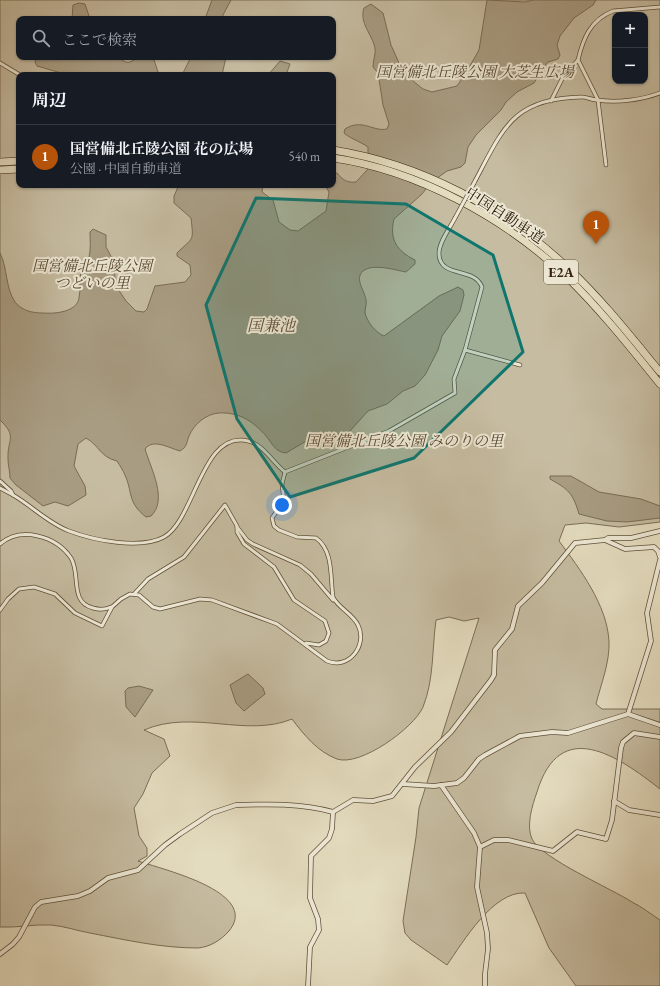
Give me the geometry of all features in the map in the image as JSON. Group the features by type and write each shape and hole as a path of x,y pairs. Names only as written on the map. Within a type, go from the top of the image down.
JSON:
{"highway":[{"name":"中国自動車道","path":"336,151 363,160"},
{"name":"中国自動車道","path":"336,158 389,164 503,217 549,251 590,290 660,372"},
{"path":"0,162 16,161"},
{"path":"0,170 16,169"},
{"name":"中国自動車道","path":"438,186 483,214 546,258 566,276 604,316 660,384"}],"street":[{"path":"551,101 563,77 578,60 582,42 592,26 606,14 613,11 660,7"},
{"path":"578,60 598,100 606,165"},
{"path":"0,63 16,73"},
{"path":"285,472 389,431 455,393 454,379 465,350 482,287 480,282 471,275 450,270 441,261 439,253 455,218 509,122 520,112 551,101 583,97 598,100 641,98 660,93"},
{"path":"465,350 520,365"},
{"path":"0,488 13,495 45,518 69,531 98,538 140,543 163,537 175,528 210,462 222,445 228,441 238,439 253,442 285,472"},
{"path":"285,472 282,484 284,501 272,518 273,523 279,530 296,537 312,537 320,542 331,566 331,585 335,601"},
{"path":"0,481 11,491 13,495"},
{"path":"0,544 12,537 22,535 31,535 47,540 71,558 75,569 77,592 82,602 95,609 104,610 112,607 125,596 135,593 148,579 184,557 225,505 237,526 248,540 253,544 300,565 311,574 358,624 361,640 356,652 344,661 330,662 318,655 304,642 277,624 218,601 200,599 165,608 156,608 135,593"},
{"path":"237,526 237,532 244,544 274,567 294,600 317,615 326,623 329,636 324,643 315,645 304,642"},
{"path":"0,954 20,937 35,907 41,902 78,896 90,891 108,878 138,870 165,845 212,813 236,805 292,805 318,808 333,812 353,800 373,801 388,798 403,784 415,767 443,740 486,688 494,675 495,650 512,629 516,612 522,600 542,583 575,543 605,540 608,538 631,538 660,531"},
{"path":"605,540 625,549 654,547 658,551 660,559 647,614 651,642 628,714"},
{"path":"0,610 16,591 29,587 54,594 75,613 102,626 112,607"},
{"path":"403,784 441,785 456,783 464,778 479,759 485,754 520,736 552,732 575,732 628,714 660,725"},
{"path":"480,847 494,840 508,840 553,851 577,832 606,839 612,820 617,769 623,742 634,733 660,737"},
{"path":"441,785 474,833 480,847 477,887 487,933 488,948 485,974 486,986"},
{"path":"614,801 629,810 660,815"},
{"path":"308,986 310,947 319,930 318,919 310,898 311,856 329,838 332,828 333,812"}],"highlighted area":[{"path":"256,198 406,204 493,255 523,352 414,458 290,497 237,419 206,305"}],"green space":[{"path":"0,0 660,0 660,522 619,527 586,523 565,525 559,541 584,575 598,601 607,628 609,641 608,657 596,704 602,709 660,709 660,789 609,755 591,750 575,749 560,755 547,769 533,803 530,816 530,834 538,847 562,864 643,908 660,920 660,986 576,986 549,948 525,893 513,895 502,900 490,909 470,932 447,965 411,940 405,933 403,921 419,808 479,618 464,621 449,617 436,620 431,675 427,697 418,716 398,735 372,752 359,757 347,760 337,759 330,756 312,742 292,719 274,724 256,726 181,722 163,724 144,730 164,739 170,756 152,773 143,794 134,808 139,836 147,848 147,856 138,861 185,876 204,884 220,894 232,905 235,917 229,931 219,940 211,945 198,948 184,948 130,941 66,927 45,925 0,927"}],"water":[{"path":"212,0 231,0 223,16 206,16"},
{"name":"国兼池","path":"487,0 525,2 533,0 596,0 593,5 574,18 560,36 557,45 560,55 558,59 548,62 534,83 517,92 476,135 468,147 465,163 461,167 447,171 433,181 421,195 394,219 393,233 396,244 403,253 415,260 415,264 406,272 378,267 367,269 361,274 360,281 365,296 365,312 367,319 378,332 384,336 439,296 458,287 463,290 464,295 460,311 442,336 438,350 425,375 415,386 403,391 387,404 368,411 350,431 343,434 308,440 286,453 276,449 256,426 245,418 226,413 210,415 201,420 194,427 185,447 182,450 180,451 157,444 152,444 145,449 157,484 158,493 156,509 151,516 146,517 136,507 131,497 125,475 117,461 107,457 86,438 78,444 74,466 85,486 86,495 68,506 55,502 43,506 16,485 10,478 8,464 10,438 9,430 0,420 0,253 3,259 12,296 18,305 35,313 65,311 74,306 79,298 81,270 89,257 90,232 93,229 106,235 106,247 113,260 116,286 126,301 136,311 144,312 147,309 155,286 185,282 191,275 190,265 177,256 177,253 191,239 192,236 191,218 174,203 174,196 178,188 263,188 262,192 273,200 279,222 290,230 298,231 326,211 329,192 327,188 336,188 336,173 343,179 356,182 368,169 368,147 344,133 345,129 351,126 362,125 377,129 387,129 389,124 383,105 378,73 373,67 375,48 364,24 364,8 371,4 383,13 391,45 399,63 413,81 423,89 432,92 457,86 479,50"},
{"path":"79,3 85,4 89,16 72,16 73,5"},
{"path":"35,60 121,60 124,62 131,62 134,60 154,60 158,72 58,72 37,66"},
{"path":"190,60 225,60 223,72 184,72"},
{"path":"280,61 290,64 287,72 271,72"},
{"path":"550,476 571,476 599,492 641,499 660,506 660,518 627,522 607,521 579,514 569,492 550,479"},
{"path":"248,674 263,688 265,694 244,711 236,703 230,685"},
{"path":"139,686 153,690 135,717 126,707 125,691 128,688"}],"place":[{"name":"国営備北丘陵公園 花の広場","path":"596,244"}],"park label":[{"name":"国営備北丘陵公園 大芝生広場","path":"475,71"},
{"name":"国営備北丘陵公園 つどいの里","path":"92,274"},
{"name":"国営備北丘陵公園 みのりの里","path":"404,440"}]}
